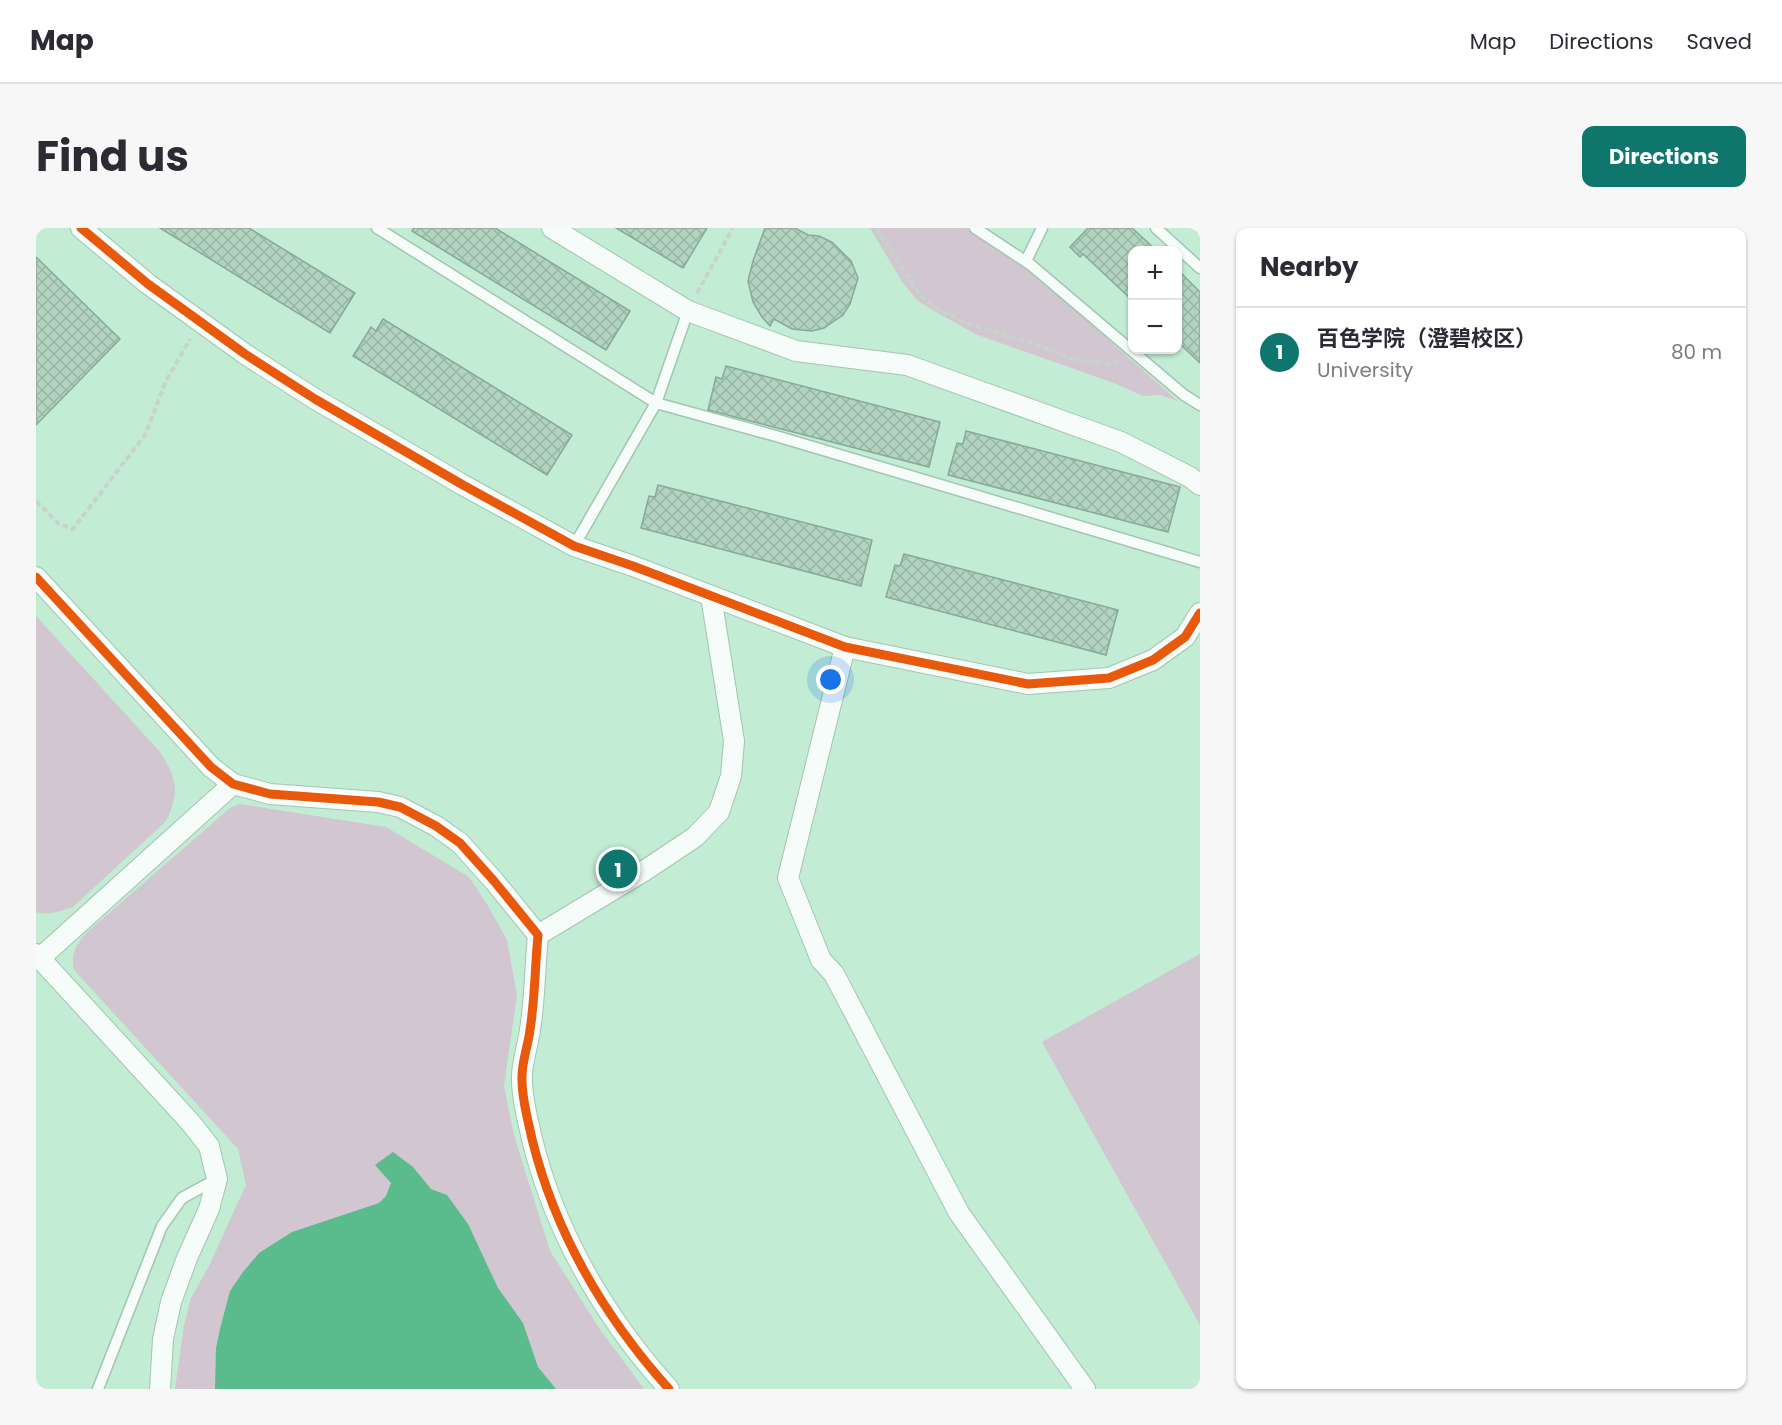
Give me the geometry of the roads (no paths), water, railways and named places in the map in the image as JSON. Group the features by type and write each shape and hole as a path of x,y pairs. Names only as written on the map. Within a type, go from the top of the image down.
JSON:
{"street":[{"path":"81,228 148,284 245,354 315,399 574,546 845,647 1028,684 1109,678 1153,660 1185,637 1200,613"},
{"path":"552,228 688,311 796,351 908,365 1121,442 1190,477 1200,485"},
{"path":"36,577 211,767 233,784 270,794 378,802 400,807 436,826 460,843 537,934 531,1029 522,1078 526,1112 538,1162 559,1221 590,1283 618,1326 669,1389"},
{"path":"537,934 644,871 694,837 719,812 731,776 734,741 711,596"},
{"path":"845,647 788,878 821,960 834,974 959,1213 1086,1389"},
{"path":"160,1389 163,1339 171,1302 218,1179 210,1146 38,956 233,784"}],"lane":[{"path":"377,228 656,403 787,439 1200,562"},
{"path":"975,228 1026,261 1184,395 1200,405"},
{"path":"1026,261 1042,228"},
{"path":"1156,228 1200,268"},
{"path":"574,546 656,403 688,311"},
{"path":"98,1389 162,1226 182,1198 218,1179"}],"place":[{"name":"百色学院（澄碧校区）","path":"618,869"}]}
